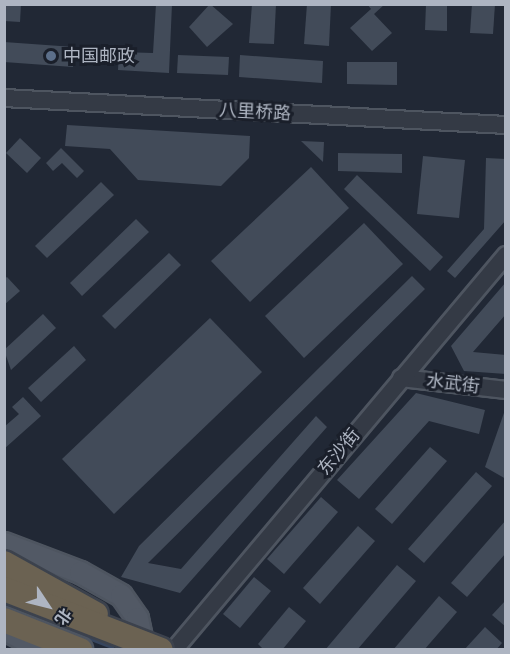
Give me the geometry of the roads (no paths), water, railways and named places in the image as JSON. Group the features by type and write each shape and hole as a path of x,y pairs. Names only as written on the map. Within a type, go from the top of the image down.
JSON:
{"highway":[{"path":"4,563 65,593 144,650"},
{"path":"4,589 161,650"},
{"path":"4,620 80,650"}],"main road":[{"path":"4,543 80,572 121,595 137,618 144,650"},
{"path":"4,630 43,650"}],"street":[{"name":"八里桥路","path":"4,98 506,125"},
{"name":"东沙街","path":"174,650 506,255"},
{"name":"水武街","path":"401,378 506,390"}],"waterway":[{"path":"4,606 112,647"}],"place":[{"name":"中国邮政","path":"51,56"}]}
